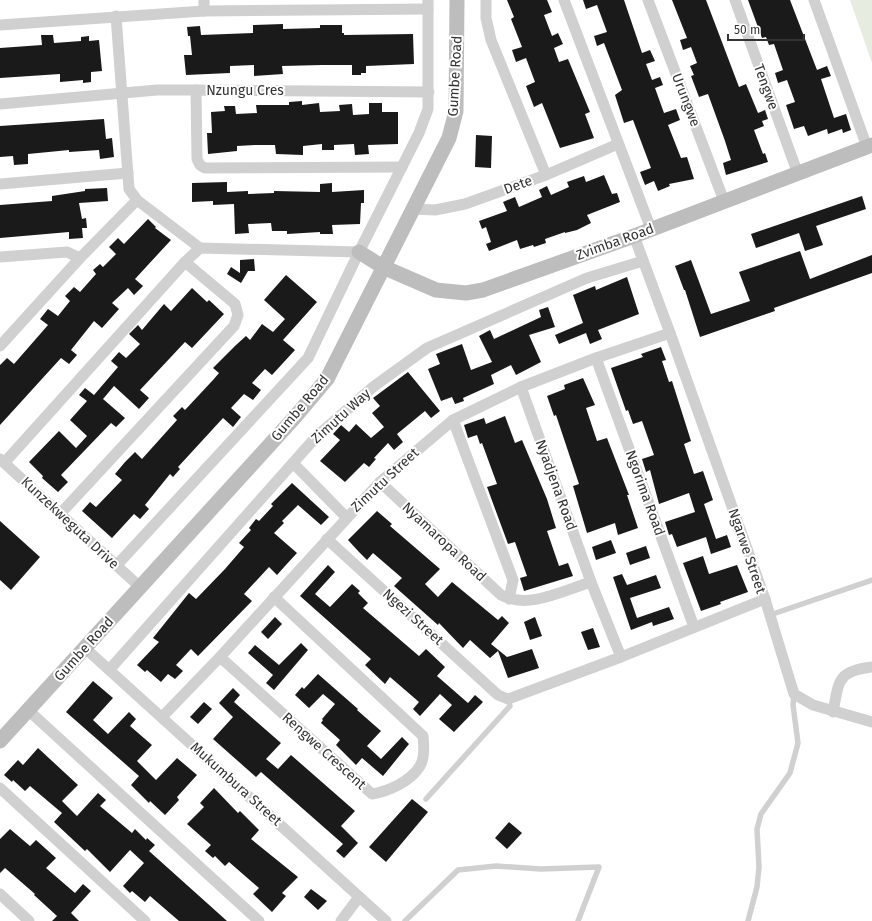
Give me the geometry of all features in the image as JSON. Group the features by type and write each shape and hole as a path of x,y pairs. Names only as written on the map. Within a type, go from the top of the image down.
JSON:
{"street":[{"name":"Gumbe Road","path":"0,741 290,422 327,379 449,138 456,111 457,0"},
{"path":"486,0 486,18 491,40 546,175"},
{"path":"564,0 651,229"},
{"name":"Urungwe","path":"648,0 724,201"},
{"name":"Tengwe","path":"735,0 798,174"},
{"path":"814,0 869,146"},
{"path":"0,25 116,16 204,6 428,5 428,109 419,133 308,358 116,566"},
{"path":"116,16 129,189 137,200 200,248 359,252"},
{"path":"0,104 157,90 196,90"},
{"name":"Nzungu Cres","path":"402,167 205,168 200,165 197,159 196,90 429,92"},
{"name":"Dete","path":"413,209 435,210 465,204 546,175 618,144"},
{"name":"Zvimba Road","path":"359,252 383,267 436,290 466,293 483,290 634,236 869,146"},
{"path":"0,184 128,173"},
{"path":"0,346 80,258 137,200"},
{"name":"Ngarwe Street","path":"503,697 622,657 765,599 634,236"},
{"path":"2,460 185,262 200,248"},
{"path":"0,258 67,252 80,258"},
{"name":"Zimutu Way","path":"110,669 316,437 373,387 427,348 587,278 643,260"},
{"path":"60,514 234,326 238,315 235,304 185,262"},
{"name":"Zimutu Street","path":"162,717 220,658 346,517 380,482 453,420 520,387 596,358 670,333"},
{"name":"Ngorima Road","path":"596,358 694,627"},
{"name":"Nyadjena Road","path":"520,387 591,582 622,657"},
{"path":"453,420 513,580 510,600 522,602 541,598 591,582"},
{"name":"Kunzekweguta Drive","path":"2,460 140,587"},
{"path":"293,463 346,517"},
{"name":"Nyamaropa Road","path":"380,482 501,595 510,600"},
{"name":"Ngezi Street","path":"327,539 503,697"},
{"name":"Rengwe Crescent","path":"220,658 372,794 382,792 398,785 420,766 424,753 423,736 274,597"},
{"path":"765,599 794,694 813,705 872,722"},
{"name":"Mukumbura Street","path":"85,648 110,669 386,921"},
{"path":"833,712 838,682 846,674 858,668 872,667"},
{"path":"28,710 259,921"},
{"path":"0,788 145,921"},
{"path":"0,894 30,921"},
{"path":"341,921 359,897"}],"lane":[{"path":"770,615 872,580"},
{"path":"748,921 759,874 757,829 761,814 790,773 798,743 793,705 794,694"},
{"path":"426,799 510,706 503,697"},
{"path":"405,921 458,870 496,866 541,869 599,867 578,921"}],"shaded area":[{"path":"850,0 872,0 872,63"}],"building":[{"path":"507,0 547,0 552,12 544,15 552,36 558,33 563,44 554,48 559,62 568,59 590,112 585,114 594,138 560,148 542,103 534,107 526,86 535,82 526,58 516,62 512,50 522,47 511,19 514,17"},
{"path":"583,0 624,0 642,53 650,50 655,61 646,64 652,80 660,77 663,85 655,88 664,113 676,109 680,120 668,125 681,158 687,157 694,179 669,184 670,186 658,191 654,181 645,185 640,172 651,168 633,120 624,123 615,95 622,90 604,43 597,46 594,36 607,32 597,5 586,9"},
{"path":"672,0 706,0 739,87 746,84 758,113 765,110 768,119 762,121 764,126 754,130 763,154 765,153 768,162 726,175 723,163 731,160 708,94 699,97 691,76 694,75 690,66 697,63 691,47 683,50 680,40 687,38"},
{"path":"748,0 790,0 817,70 827,66 831,76 821,79 834,118 846,114 851,130 843,133 842,129 828,134 827,129 808,136 804,126 794,129 786,105 795,102 787,80 778,83 775,73 783,70 774,44 769,45 766,37 762,38"},
{"path":"283,24 283,29 320,28 320,25 342,25 342,33 344,33 344,35 413,34 414,64 366,66 366,73 361,73 361,75 352,75 352,65 322,65 282,66 283,74 254,76 254,65 230,66 230,73 186,75 184,55 192,55 190,36 188,36 187,27 200,26 201,35 253,33 253,25"},
{"path":"41,35 53,35 54,43 81,41 81,37 89,36 89,41 99,40 102,71 91,72 91,82 83,83 83,80 60,82 60,74 0,78 0,48 42,45"},
{"path":"302,101 302,105 319,103 320,112 340,111 339,105 352,104 353,115 369,114 369,103 382,103 382,112 398,112 398,144 368,145 369,154 355,155 354,144 334,145 334,150 322,150 322,144 303,146 303,155 276,154 275,145 237,146 237,151 208,154 207,133 212,133 211,112 225,111 224,106 235,106 236,114 257,113 256,105 289,105 289,102"},
{"path":"104,119 106,139 112,138 114,157 100,159 99,150 69,152 69,150 28,154 28,164 14,165 13,156 0,157 0,126"},
{"path":"476,135 492,136 491,168 475,167"},
{"path":"604,175 612,194 617,193 620,202 587,215 591,223 577,230 565,232 545,239 546,243 534,247 533,245 520,249 517,240 489,251 486,244 491,242 486,227 482,229 479,221 507,211 503,202 515,197 519,207 542,197 539,190 547,186 551,195 569,187 567,182 584,176 586,182"},
{"path":"227,182 227,192 248,191 248,194 274,193 274,191 320,192 320,184 332,183 332,192 364,190 364,203 361,203 360,224 332,225 333,234 320,234 320,232 287,234 287,231 272,231 271,223 248,224 249,233 235,234 234,204 213,205 213,201 192,202 192,183"},
{"path":"107,188 108,201 79,203 82,219 86,218 87,228 82,228 83,238 69,239 69,232 0,238 0,205 52,201 52,196 85,191 85,189"},
{"path":"862,196 866,209 816,226 823,245 805,251 799,233 756,248 751,234"},
{"path":"148,219 156,227 155,228 171,240 135,279 143,286 134,295 128,288 112,303 119,309 102,328 94,321 71,350 77,355 69,364 61,358 0,425 0,365 7,358 14,364 48,325 40,319 48,309 58,316 70,301 65,296 74,287 80,292 96,274 93,270 100,264 103,267 116,254 109,247 118,238 124,244"},
{"path":"800,251 810,279 872,255 872,273 774,308 775,311 700,337 685,290 675,266 691,260 711,314 750,301 739,272"},
{"path":"254,259 255,271 248,271 241,283 227,274 231,267 240,273 240,260"},
{"path":"286,275 317,302 283,340 295,350 272,375 265,369 252,383 261,390 253,400 244,394 231,408 241,417 233,427 223,418 178,467 180,469 173,477 170,474 145,505 149,509 140,519 134,514 112,538 82,511 90,502 96,507 122,480 115,474 135,452 142,459 177,420 173,416 182,407 185,410 219,373 213,368 236,345 246,336 250,340 262,324 273,332 285,319 264,300"},
{"path":"627,277 639,314 598,330 602,339 590,344 586,333 559,344 555,335 583,323 573,295 595,286 596,290"},
{"path":"192,288 207,302 209,300 224,314 192,348 185,342 140,390 149,398 139,409 114,386 103,399 125,418 116,427 111,423 61,475 68,482 58,492 42,478 43,476 29,462 59,431 76,448 87,436 70,420 87,401 79,395 85,388 94,395 118,367 111,361 119,352 126,358 140,344 129,334 138,325 142,330 164,304 171,311"},
{"path":"548,307 555,327 529,335 541,362 516,375 511,365 491,375 494,384 463,398 464,401 455,404 452,397 441,401 428,369 440,364 436,354 462,344 471,370 492,362 479,336 490,330 494,339 541,317 539,310"},
{"path":"661,347 666,360 662,361 669,382 672,381 691,441 684,444 694,474 703,471 713,500 704,504 716,539 727,535 731,547 711,554 706,537 677,547 672,534 669,535 665,522 695,512 689,493 659,504 650,470 646,472 642,459 654,455 642,421 633,424 628,410 626,411 611,368 643,357 641,354"},
{"path":"408,372 440,411 431,418 425,411 397,434 403,442 394,450 388,443 374,458 376,459 369,467 364,463 345,482 320,461 340,440 333,434 341,425 349,432 356,424 371,438 384,427 372,413 380,406 373,398"},
{"path":"583,378 595,405 586,408 597,441 607,438 629,495 627,495 638,528 618,535 615,523 587,533 573,486 579,484 556,415 554,416 547,396 565,389 564,385"},
{"path":"505,416 515,443 522,440 547,499 556,528 547,531 559,566 568,563 573,576 524,591 520,578 527,576 515,542 508,544 487,487 497,484 482,443 480,444 477,435 468,438 464,425 484,418 486,424"},
{"path":"292,483 329,517 321,525 298,505 282,521 284,523 274,533 297,553 277,575 269,567 244,594 252,601 198,656 191,649 176,665 183,671 175,679 168,674 161,682 147,670 145,672 137,665 159,642 153,638 189,593 196,599 225,569 244,547 239,543 251,530 249,528 256,519 259,521 273,506 271,504"},
{"path":"377,511 392,524 390,526 440,569 425,584 438,597 452,582 498,620 502,616 509,623 491,644 507,657 532,649 539,668 508,678 498,651 490,658 470,640 463,648 439,623 438,625 394,586 402,578 373,553 367,560 348,540"},
{"path":"0,521 40,557 11,590 0,580"},
{"path":"611,540 616,553 596,560 592,547"},
{"path":"646,546 650,558 630,565 626,553"},
{"path":"703,556 709,574 737,565 748,592 720,602 721,604 701,611 683,563"},
{"path":"328,565 335,572 315,594 330,607 352,584 360,591 358,593 368,603 363,608 419,656 426,649 445,667 437,676 468,703 475,695 483,702 454,732 439,719 452,705 440,694 420,716 413,709 419,702 390,677 385,684 365,665 371,659 300,596"},
{"path":"622,574 627,585 656,575 661,588 630,598 637,618 669,607 674,619 653,626 652,622 631,630 613,577"},
{"path":"275,617 282,624 268,639 261,632"},
{"path":"535,617 542,636 530,640 524,622"},
{"path":"593,628 600,647 588,650 581,632"},
{"path":"301,643 308,650 274,690 266,683 273,675 248,653 255,645 279,665"},
{"path":"318,674 381,731 367,746 381,759 402,737 409,744 383,776 362,758 356,765 336,745 340,740 321,723 323,720 322,719 335,704 323,694 309,708 295,695 302,687 304,689"},
{"path":"93,681 113,698 93,720 108,734 129,712 136,719 130,726 152,745 137,761 156,780 177,758 197,775 177,797 179,800 165,815 150,801 149,803 131,785 139,776 66,712"},
{"path":"233,688 240,695 234,702 281,743 266,759 278,769 291,755 355,811 341,826 358,843 344,858 336,851 343,844 261,772 256,777 213,739 233,717 219,703"},
{"path":"204,702 212,709 198,724 190,717"},
{"path":"38,748 78,785 62,801 77,816 98,793 106,800 100,806 132,833 135,829 146,840 147,838 155,845 149,851 227,921 179,921 150,896 145,902 132,891 130,893 123,886 144,863 130,850 110,872 87,849 85,851 54,822 62,813 30,786 25,791 13,780 12,782 4,775 18,760 23,765"},
{"path":"214,788 238,813 240,811 259,830 251,839 298,877 282,893 286,896 272,912 253,894 259,888 229,862 225,866 215,856 213,858 205,851 211,845 187,824 204,807 200,803"},
{"path":"412,799 428,812 386,862 369,847"},
{"path":"509,822 522,833 507,849 495,838"},
{"path":"10,829 30,846 36,840 56,858 46,868 75,893 83,884 91,891 71,913 79,921 52,921 57,916 34,895 35,894 5,868 0,873 0,839"},
{"path":"311,889 327,901 318,910 304,897"}]}
